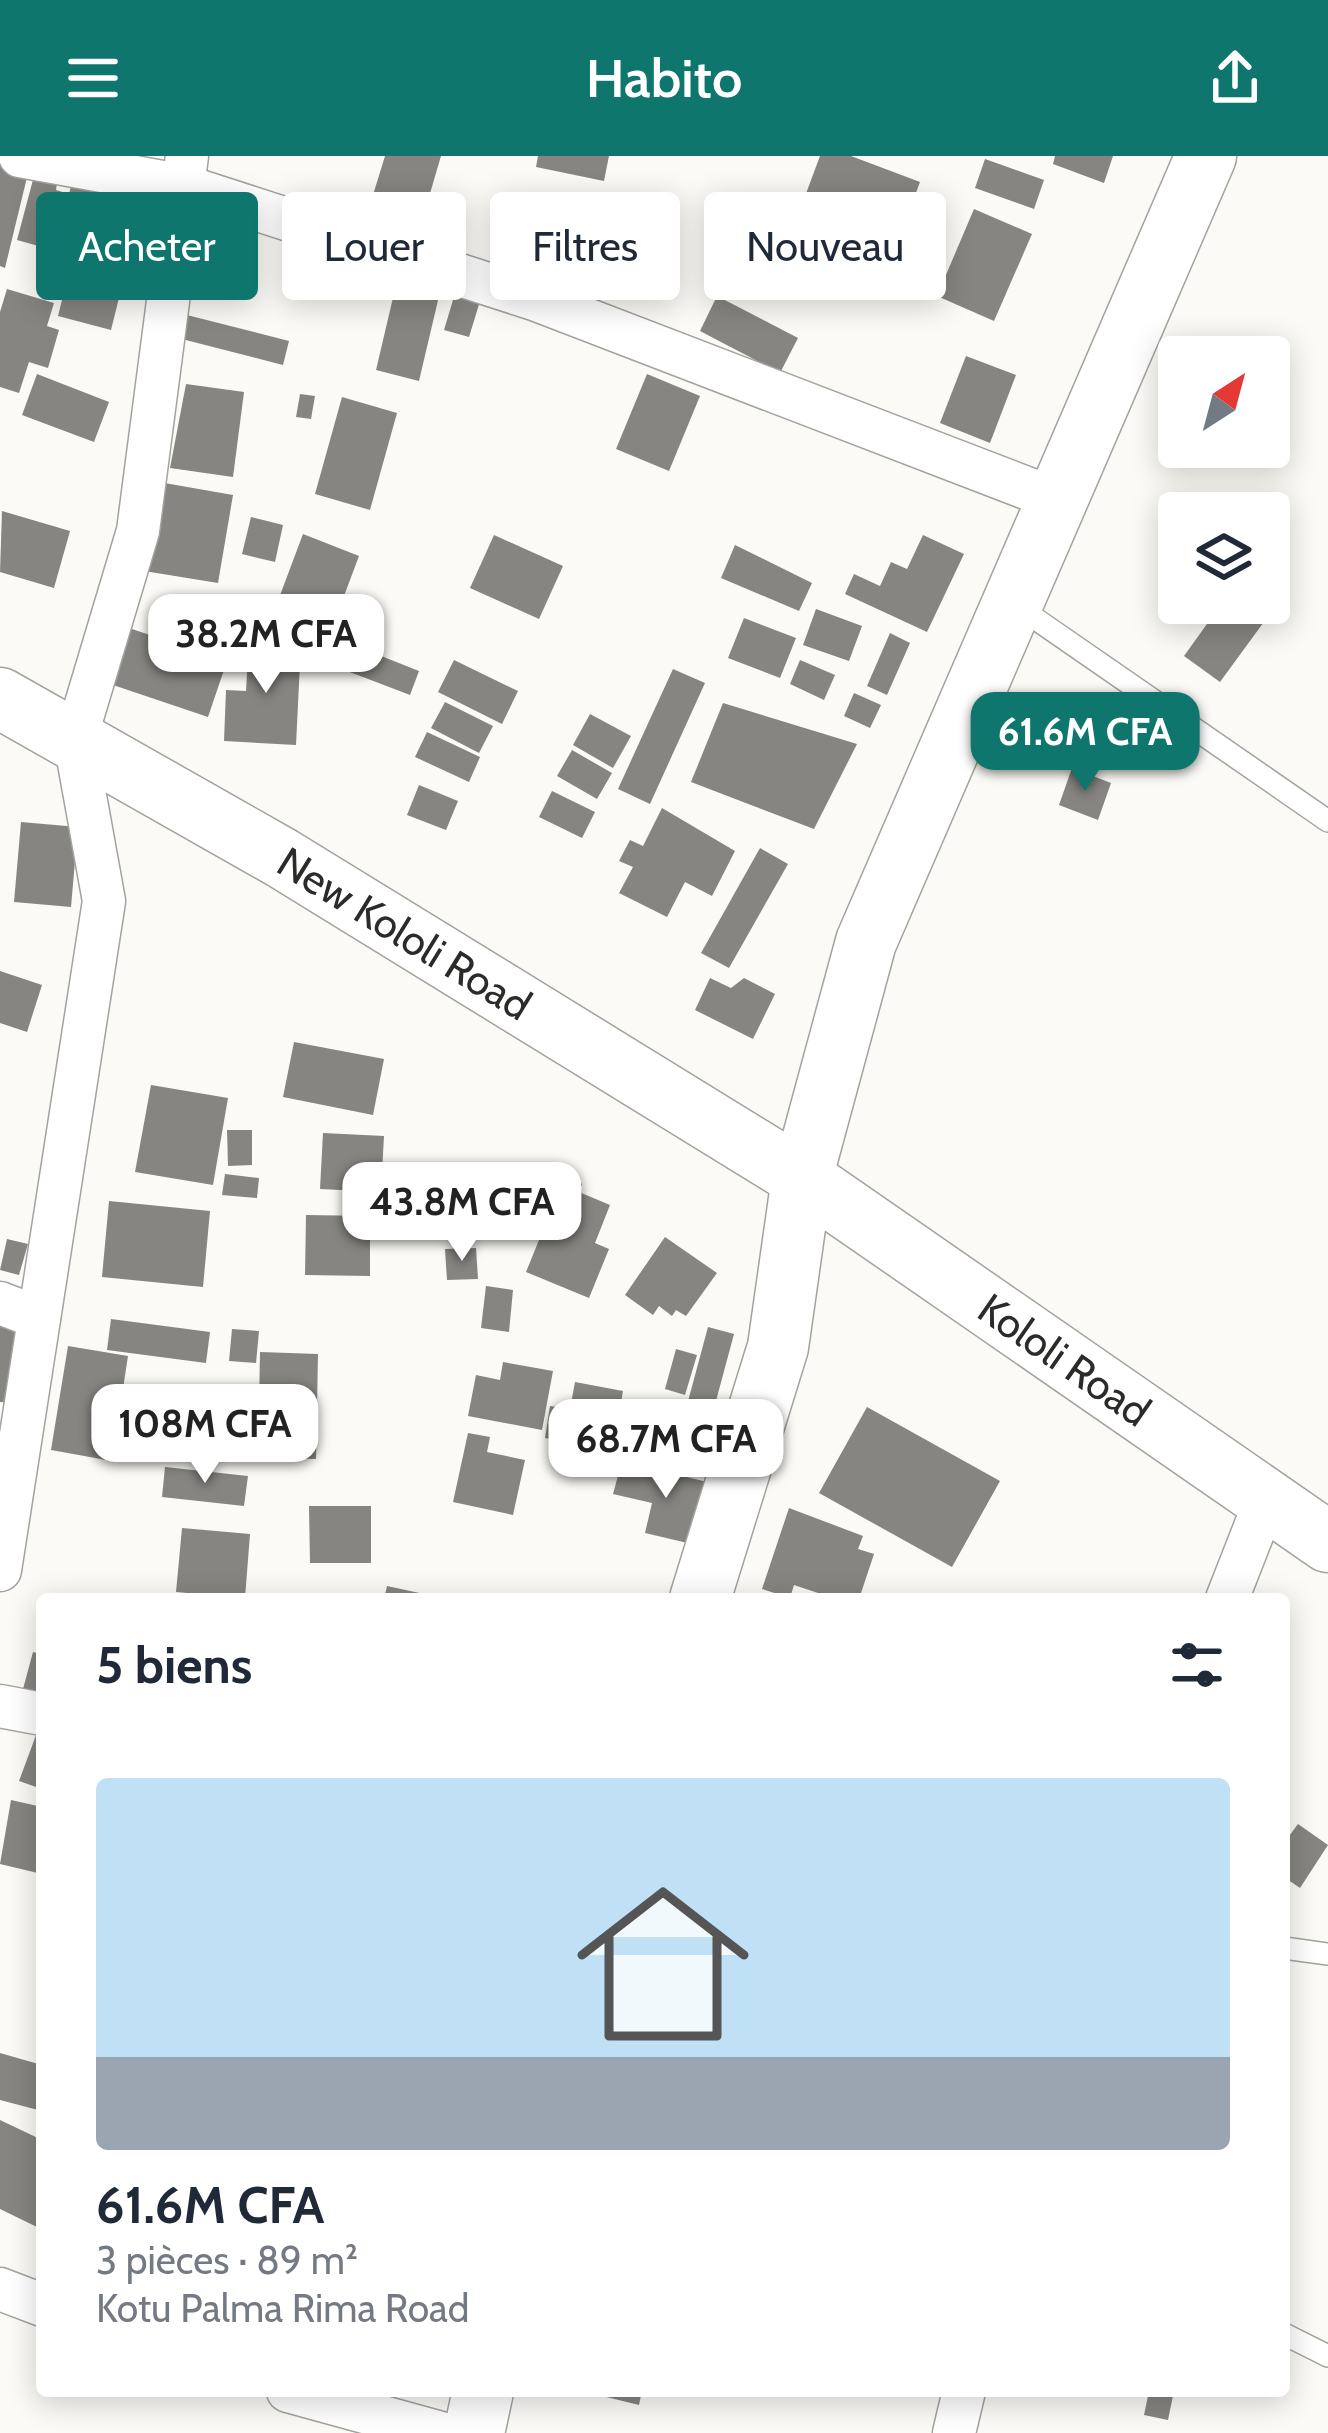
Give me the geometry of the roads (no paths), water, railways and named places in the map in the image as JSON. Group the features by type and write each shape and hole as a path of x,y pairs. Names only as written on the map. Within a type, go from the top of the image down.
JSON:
{"street":[{"path":"20,156 185,171 535,299 1055,499"},
{"path":"702,1593 778,1346 802,1178 866,942 1206,156"},
{"path":"0,1570 20,1310 104,901 75,741 138,531 185,171"},
{"name":"New Kololi Road","path":"0,698 282,859 802,1178"},
{"name":"Kololi Road","path":"802,1178 1328,1542"},
{"path":"1229,1593 1265,1502"},
{"path":"0,1706 36,1713"},
{"path":"0,2289 36,2303"},
{"path":"310,2397 441,2433"},
{"path":"474,2433 482,2397"},
{"path":"954,2433 963,2397"}],"lane":[{"path":"1011,602 1328,820"},
{"path":"1290,1949 1328,1954"},
{"path":"1290,2337 1328,2356"}]}
